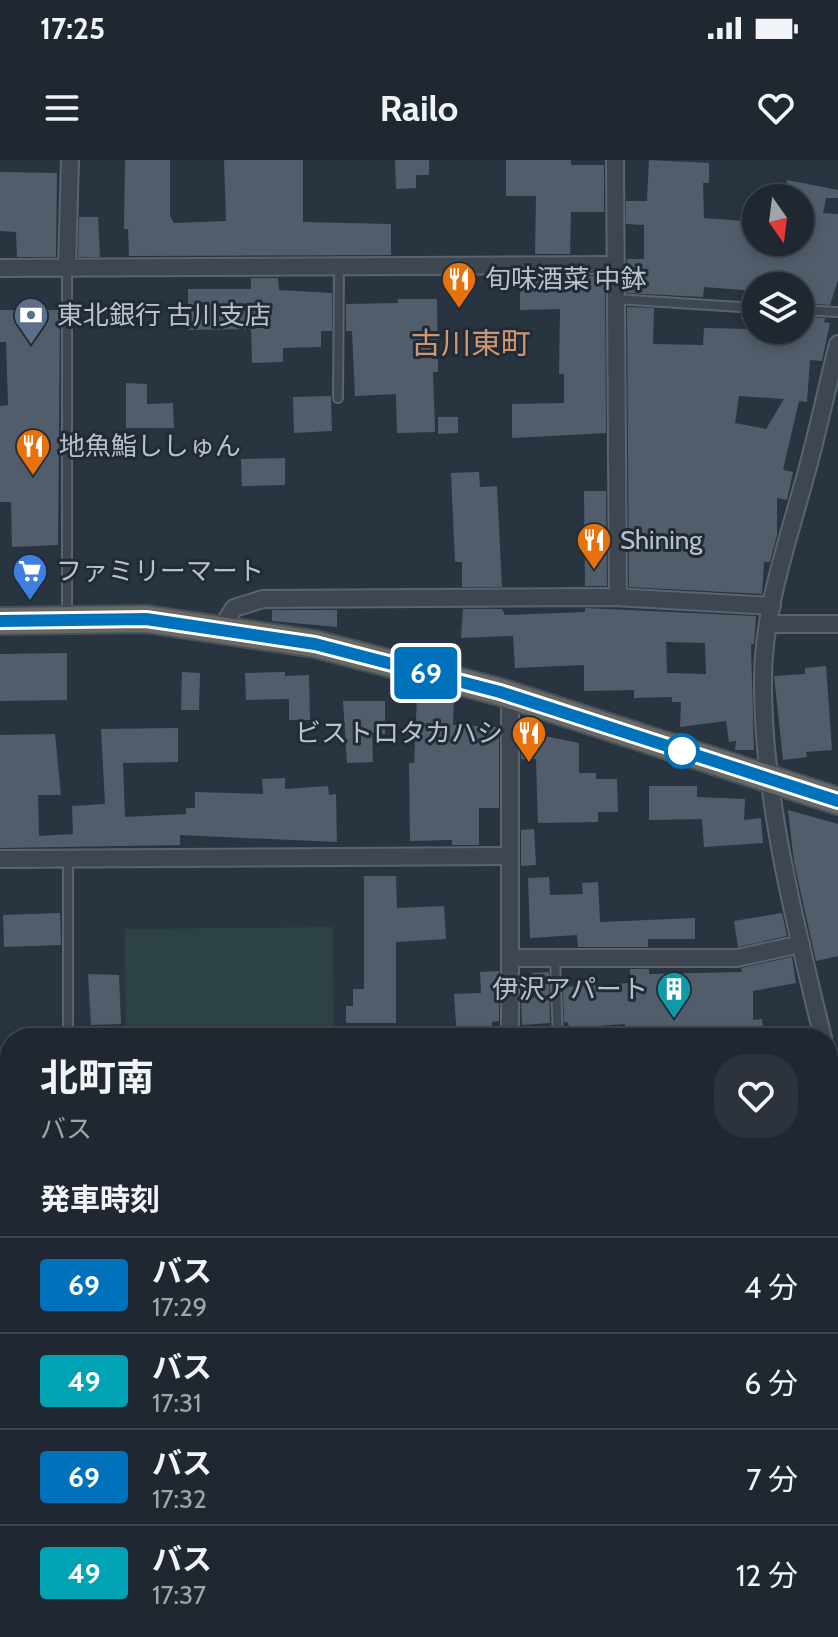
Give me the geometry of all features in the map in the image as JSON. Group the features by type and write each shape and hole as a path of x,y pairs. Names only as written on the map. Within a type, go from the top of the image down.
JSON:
{"highway":[{"path":"0,621 146,619 315,644 510,695 838,801"}],"street":[{"path":"67,268 70,160"},
{"path":"615,160 618,597"},
{"path":"0,268 615,265"},
{"path":"821,1028 801,944 772,780 763,680 772,606 838,344"},
{"path":"220,630 234,608 263,599 618,597 772,606"},
{"path":"768,624 838,624"},
{"path":"510,695 510,1028"},
{"path":"0,859 509,856"},
{"path":"511,958 737,958 801,944"}],"lane":[{"path":"338,398 339,267"},
{"path":"67,268 67,619"},
{"path":"615,299 742,307"},
{"path":"814,311 838,312"},
{"path":"68,859 68,1028"},
{"path":"555,958 558,1028"}],"green space":[{"path":"333,927 334,1028 126,1028 125,929"}],"building":[{"path":"125,160 170,160 170,216 174,223 226,221 224,160 303,160 303,222 391,224 391,255 129,256 128,229 124,229"},
{"path":"395,160 429,160 429,175 416,175 416,188 396,189"},
{"path":"506,160 571,160 571,165 604,165 604,212 571,212 570,254 535,254 536,196 506,196"},
{"path":"649,160 709,163 709,183 703,183 704,218 742,221 742,256 814,256 814,185 838,190 838,198 826,198 823,213 838,214 838,280 830,305 814,304 814,272 742,272 742,290 704,287 703,297 627,293 627,259 644,259 644,225 626,224 626,201 647,201"},
{"path":"0,172 57,173 56,257 17,257 16,232 0,231"},
{"path":"787,180 807,184 786,184"},
{"path":"79,217 98,217 100,257 78,257"},
{"path":"605,276 606,433 512,438 512,404 564,403 564,374 559,374 560,309 520,310 520,277"},
{"path":"251,278 278,278 279,290 332,293 332,331 321,331 321,347 283,348 283,362 252,363 251,329 188,330 188,289 251,289"},
{"path":"398,299 437,299 438,372 433,372 435,432 397,433 396,394 355,396 352,331 346,331 346,304 398,303"},
{"path":"627,307 654,308 653,344 703,345 704,328 742,329 742,344 814,344 814,318 825,318 824,322 830,323 822,361 810,360 807,402 799,401 783,470 793,472 787,500 777,498 777,535 770,562 764,562 762,594 629,587","holes":["739,396 784,399 766,429 735,423"]},
{"path":"0,310 60,310 58,545 12,547 11,502 0,502 0,406 8,405 6,342 0,342"},
{"path":"126,383 147,384 147,404 173,403 174,428 126,428"},
{"path":"331,396 332,431 294,433 293,397"},
{"path":"438,417 458,417 458,433 438,434"},
{"path":"285,458 285,485 242,486 241,459"},
{"path":"479,472 480,487 497,486 502,587 462,587 462,562 455,562 451,473"},
{"path":"584,491 606,491 607,586 585,586"},
{"path":"585,608 756,616 754,644 751,644 754,750 735,750 736,741 729,742 726,721 680,727 681,702 672,702 672,697 634,698 634,690 584,691 584,665 515,668 513,636 461,638 463,609 502,609 505,615 585,612","holes":["666,642 705,643 706,674 667,673"]},
{"path":"272,610 337,610 337,627 272,621"},
{"path":"67,653 67,700 0,701 0,654"},
{"path":"826,666 832,750 806,752 807,757 783,760 774,676 805,674 805,668"},
{"path":"182,672 200,673 199,710 181,710"},
{"path":"285,672 285,676 309,675 310,720 289,720 289,699 246,700 245,673"},
{"path":"417,698 454,700 453,725 499,727 499,808 479,808 479,845 452,845 452,840 410,841 409,763 414,763"},
{"path":"343,701 385,701 385,734 372,733 373,762 347,763"},
{"path":"178,728 178,762 123,763 125,817 186,814 186,808 195,808 195,792 263,794 262,779 285,778 285,789 328,786 329,795 336,794 337,842 180,835 180,845 0,848 0,735 55,734 61,795 38,795 39,836 73,834 72,806 105,804 101,729"},
{"path":"521,731 579,743 579,773 596,773 596,779 617,779 618,812 598,812 598,822 538,823 536,759 521,759"},
{"path":"649,786 697,786 697,797 745,799 744,820 761,818 763,843 704,847 702,819 649,820"},
{"path":"788,810 838,824 838,956 816,961 794,862"},
{"path":"534,829 536,865 521,866 521,830"},
{"path":"364,876 396,876 397,908 444,906 446,939 396,942 396,1023 346,1023 346,1006 353,1006 353,989 364,989"},
{"path":"549,877 550,895 583,894 582,883 598,882 600,922 695,918 695,939 648,939 648,947 578,947 577,935 530,938 528,878"},
{"path":"60,913 61,945 4,947 3,915"},
{"path":"782,913 787,936 738,947 734,921"},
{"path":"792,957 796,983 753,991 753,1020 762,1019 763,1028 625,1028 625,1024 569,1028 568,1022 564,1022 563,987 631,983 630,969 649,969 649,974 742,972 741,968"},
{"path":"499,971 499,1021 492,1022 492,1028 456,1028 454,994 481,993 480,972"},
{"path":"549,972 550,1023 522,1025 521,998 534,998 532,973"},
{"path":"88,974 119,975 121,1024 91,1025"}],"bus line":[{"name":"69","path":"0,621 146,619 315,644 500,692 838,801"}],"place":[{"name":"旬味酒菜 中鉢","path":"459,310"},
{"name":"東北銀行 古川支店","path":"31,346"},
{"name":"地魚鮨ししゅん","path":"33,477"},
{"name":"Shining","path":"594,571"},
{"name":"ファミリーマート","path":"30,602"},
{"name":"ビストロタカハシ","path":"529,764"},
{"name":"伊沢アパート","path":"674,1020"}],"district":[{"name":"古川東町","path":"471,343"}]}
